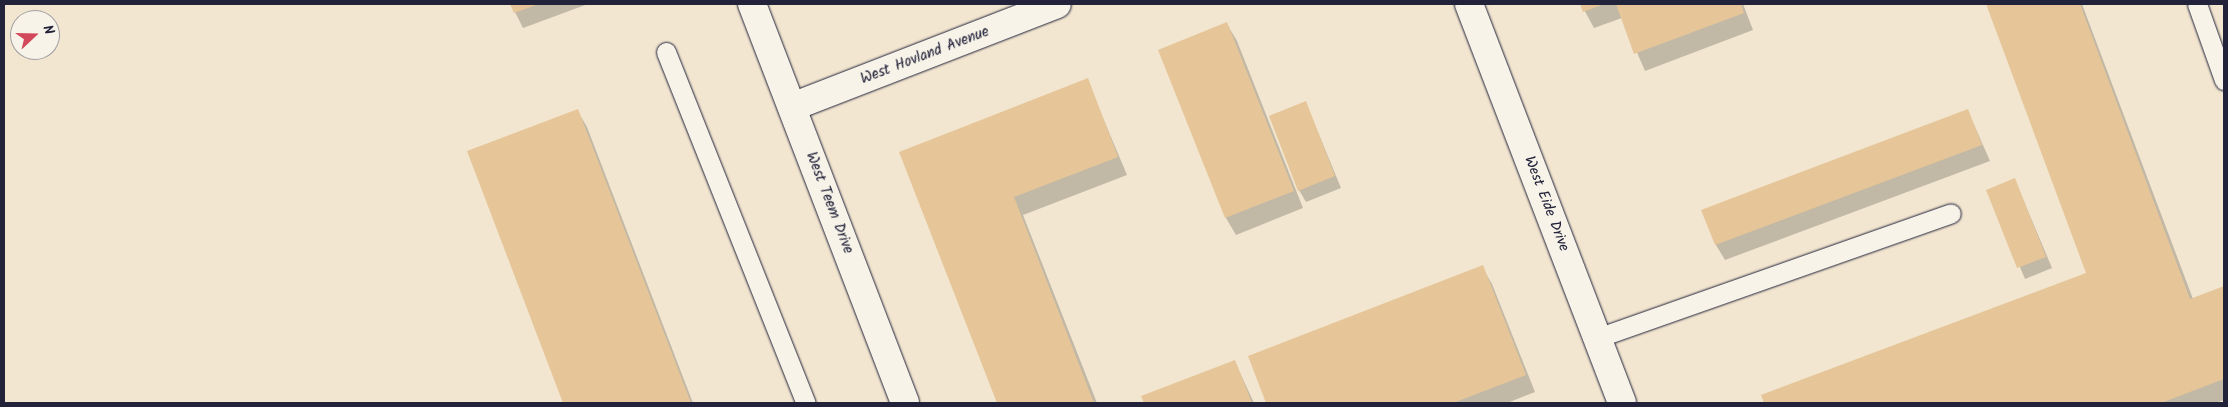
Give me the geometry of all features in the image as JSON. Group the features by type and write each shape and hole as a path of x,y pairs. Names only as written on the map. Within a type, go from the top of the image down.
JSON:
{"street":[{"name":"West Teem Drive","path":"752,4 905,403"},
{"name":"West Hovland Avenue","path":"792,107 1057,4"},
{"name":"West Eide Drive","path":"1469,4 1622,403"}],"lane":[{"path":"2197,4 2224,80"},
{"path":"666,52 806,403"},
{"path":"1597,338 1950,213"}],"shaded area":[{"path":"4,4 2224,4 2224,403 4,403"}],"building":[{"path":"510,4 539,4 514,13"},
{"path":"1580,4 1604,4 1583,12"},
{"path":"1616,4 1741,4 1744,13 1634,54"},
{"path":"1986,4 2080,4 2190,299 2224,286 2224,379 2161,403 1764,403 1761,395 2086,273"},
{"path":"1227,22 1294,191 1225,218 1158,50"},
{"path":"1088,78 1118,157 1014,197 1094,403 997,403 899,152"},
{"path":"1306,101 1335,176 1298,191 1269,116"},
{"path":"578,109 691,403 563,403 467,151"},
{"path":"1968,109 1982,145 1715,245 1701,210"},
{"path":"2015,178 2046,257 2017,268 1986,190"},
{"path":"1483,265 1526,375 1453,403 1266,403 1248,356"},
{"path":"1235,360 1252,403 1144,403 1141,396"}]}
